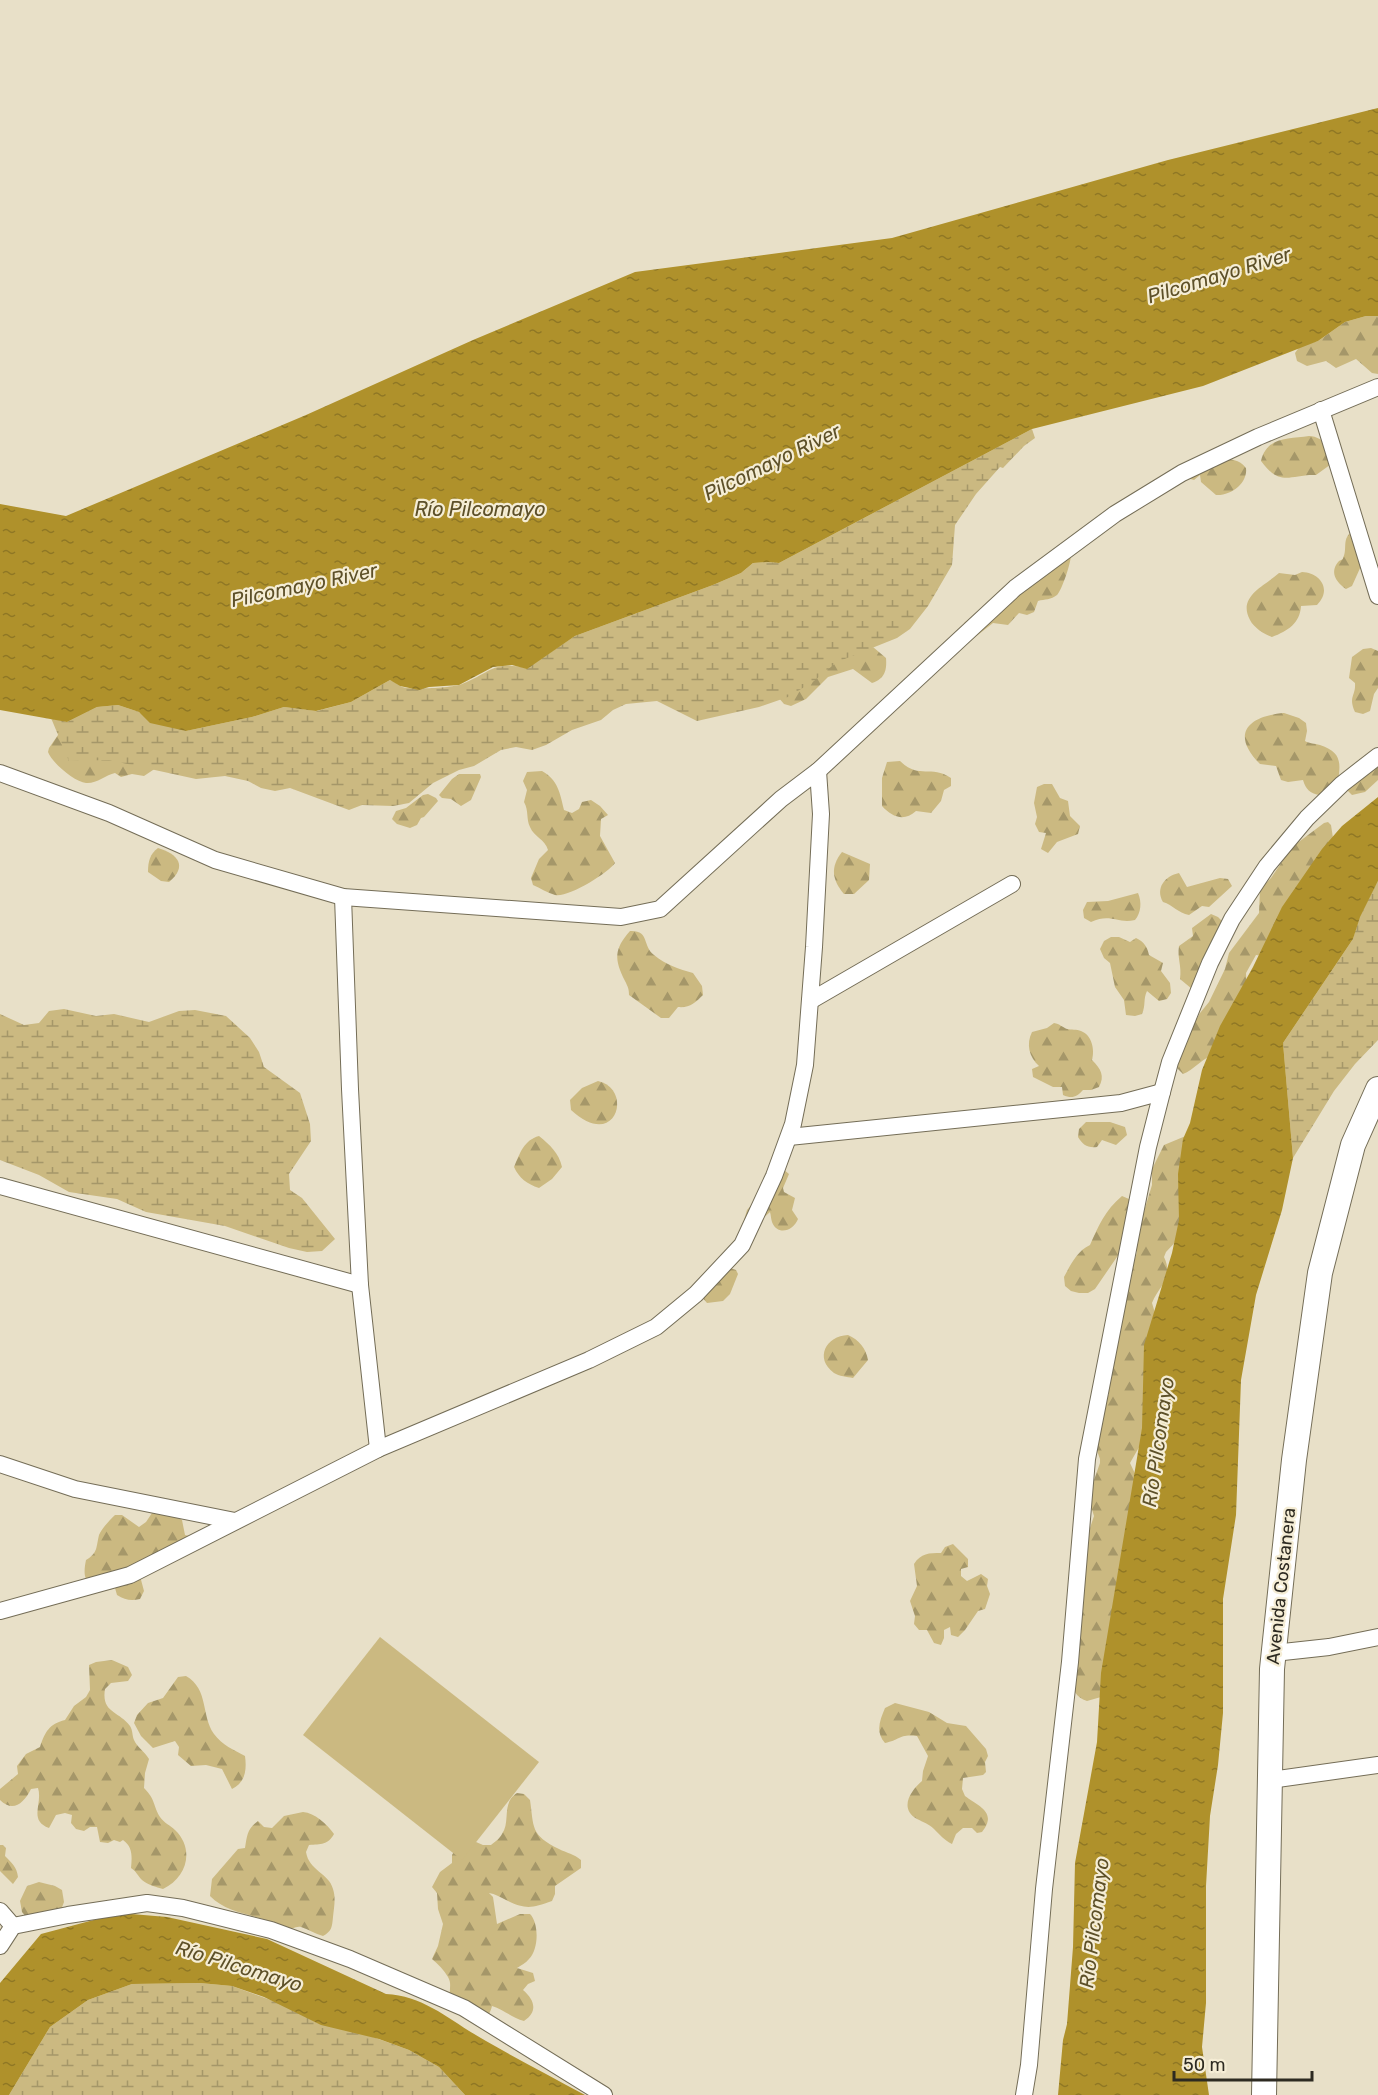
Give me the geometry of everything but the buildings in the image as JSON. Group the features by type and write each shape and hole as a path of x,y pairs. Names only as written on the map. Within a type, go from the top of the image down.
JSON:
{"street":[{"path":"0,774 109,813 215,860 343,897 621,917 660,909 781,799 818,771 1015,588 1070,546 1115,514 1182,473 1321,410 1378,387"},
{"path":"1321,410 1378,596"},
{"path":"1024,2095 1029,2065 1044,1888 1070,1662 1087,1459 1148,1147 1162,1092 1170,1062 1205,974 1232,919 1267,866 1307,818 1341,784 1378,756"},
{"path":"0,1611 130,1575 378,1449 589,1360 656,1327 696,1294 742,1245 774,1176 794,1124 805,1065 810,1001 821,814 818,771"},
{"path":"810,1001 1012,884"},
{"path":"343,897 360,1285 378,1449"},
{"name":"Avenida Costanera","path":"1264,2095 1274,1653 1294,1460 1320,1273 1353,1145 1378,1089"},
{"path":"789,1137 1121,1103 1162,1092"},
{"path":"0,1186 360,1285"},
{"path":"0,1464 75,1489 235,1521"},
{"path":"1274,1653 1329,1647 1378,1636"},
{"path":"1270,1780 1378,1765"},
{"path":"0,1946 13,1926 68,1915 147,1904 183,1908 272,1929 350,1959 464,2008 604,2095"},
{"path":"0,1911 13,1926"}],"green space":[{"path":"1366,316 1378,316 1378,374 1372,373 1356,359 1336,368 1326,361 1307,366 1297,361 1295,353 1300,346 1318,341 1345,322"},
{"path":"1032,429 1035,438 1003,468 1000,467 976,494 955,525 952,565 928,606 910,629 897,638 837,662 814,681 788,697 759,707 697,721 657,701 626,704 613,710 601,720 572,730 546,745 532,750 516,747 501,750 474,766 459,770 433,783 409,803 393,806 362,805 349,810 290,788 275,791 261,788 248,781 225,776 196,779 109,760 69,761 51,718 67,722 97,707 118,705 186,731 252,717 284,707 317,711 351,702 390,680 407,688 441,687 462,684 499,667 527,668 575,636 713,585 741,573 753,563 779,563"},
{"path":"1309,436 1323,441 1329,448 1334,462 1316,475 1280,477 1261,461 1268,447 1274,443"},
{"path":"1220,459 1235,460 1246,468 1244,479 1233,491 1216,495 1201,482 1200,475 1194,480 1187,478"},
{"path":"1353,531 1361,566 1352,586 1346,589 1337,580 1334,569 1343,559 1347,537"},
{"path":"1071,553 1066,575 1057,595 1038,601 1034,612 1027,615 1019,613 1008,625 993,623 965,645 960,629 965,622"},
{"path":"1302,572 1319,579 1324,588 1324,594 1317,605 1301,606 1296,622 1292,626 1272,637 1266,634 1250,620 1247,604 1250,598 1254,592 1279,573 1295,575"},
{"path":"873,647 886,658 884,674 880,679 872,683 853,669 828,677 806,699 791,706 784,704 778,697 782,681"},
{"path":"1371,648 1378,651 1378,688 1374,694 1370,711 1363,714 1355,712 1353,707 1355,683 1349,678 1352,657 1363,649"},
{"path":"1284,713 1306,723 1305,741 1327,748 1338,758 1338,781 1319,795 1309,790 1303,780 1288,782 1281,780 1276,766 1260,764 1246,744 1247,728 1253,723 1261,718"},
{"path":"67,722 156,768 144,776 132,774 121,777 115,773 90,783 81,782 59,766 48,752"},
{"path":"900,761 913,770 937,772 951,778 951,786 944,790 941,801 931,813 916,811 907,816 898,817 882,806 882,778 887,762"},
{"path":"1378,762 1378,780 1365,792 1352,795 1343,786"},
{"path":"542,771 555,783 564,810 572,813 579,809 582,802 591,800 608,815 601,819 600,836 615,863 587,884 561,895 552,894 533,885 531,878 539,859 548,850 529,824 524,802 527,790 523,781 527,772"},
{"path":"459,774 480,774 481,777 471,800 461,806 439,795"},
{"path":"1052,784 1060,798 1068,801 1070,816 1080,826 1078,834 1057,842 1048,853 1041,849 1046,833 1039,832 1035,824 1037,817 1034,803 1037,787"},
{"path":"428,794 438,801 417,825 410,828 397,824 392,819 396,811 406,808 423,795"},
{"path":"1328,822 1331,825 1333,838 1263,956 1256,955 1246,973 1247,997 1211,1056 1183,1074 1177,1068 1180,1050 1200,1013 1209,1002 1225,969 1229,953 1259,913 1260,889 1271,878 1292,847"},
{"path":"158,848 171,854 178,861 178,871 169,882 161,881 148,872 150,858"},
{"path":"842,852 870,864 869,880 854,894 844,894 835,879 834,868"},
{"path":"1179,873 1187,887 1220,878 1228,879 1232,886 1209,907 1202,906 1189,915 1163,902 1161,897 1163,883 1169,877"},
{"path":"1378,881 1378,1040 1334,1091 1293,1158 1283,1043 1353,939 1359,917"},
{"path":"1138,893 1140,907 1135,920 1104,918 1091,922 1084,918 1083,910 1087,902 1108,901"},
{"path":"1211,914 1224,923 1192,989 1180,979 1179,946 1193,936 1192,928"},
{"path":"630,931 640,933 650,951 659,958 693,973 702,986 703,995 686,1007 678,1007 669,1018 661,1018 629,995 617,954 621,943"},
{"path":"1111,937 1119,937 1130,942 1136,938 1145,945 1149,955 1163,963 1161,971 1170,983 1171,993 1167,999 1159,1001 1147,991 1142,1014 1126,1015 1124,1000 1115,987 1110,963 1104,958 1100,949 1104,941"},
{"path":"64,1009 96,1016 114,1014 149,1022 179,1011 195,1010 226,1016 250,1038 259,1052 264,1067 300,1093 310,1124 311,1141 289,1174 290,1190 302,1198 335,1239 322,1251 307,1252 289,1248 225,1226 146,1212 117,1199 69,1192 39,1175 0,1160 0,1014 24,1025 39,1023 49,1011"},
{"path":"1054,1023 1067,1029 1079,1030 1088,1036 1093,1047 1092,1060 1101,1073 1102,1079 1099,1087 1083,1090 1076,1096 1069,1097 1063,1095 1062,1087 1053,1087 1033,1077 1032,1069 1039,1066 1030,1050 1030,1037 1032,1032 1047,1028"},
{"path":"598,1081 609,1086 615,1095 617,1105 615,1114 609,1121 599,1124 587,1121 571,1110 570,1100 582,1088"},
{"path":"1086,1122 1110,1122 1125,1127 1127,1135 1116,1145 1102,1140 1097,1147 1088,1146 1078,1137 1079,1129"},
{"path":"1188,1135 1181,1236 1166,1252 1164,1257 1167,1264 1166,1276 1152,1303 1158,1323 1142,1442 1130,1463 1138,1480 1101,1697 1087,1701 1075,1692 1072,1678 1080,1649 1076,1642 1085,1583 1074,1562 1077,1544 1090,1528 1094,1516 1088,1497 1100,1463 1096,1448 1105,1397 1109,1395 1126,1288 1137,1252 1133,1235 1141,1221 1152,1185 1152,1169 1164,1145"},
{"path":"539,1136 559,1158 562,1167 552,1179 539,1188 524,1180 514,1167 526,1144"},
{"path":"783,1169 789,1174 783,1188 784,1192 795,1198 792,1210 798,1219 796,1223 790,1229 782,1231 775,1227 770,1212 759,1222 742,1227 747,1210"},
{"path":"1122,1196 1129,1199 1130,1208 1119,1254 1095,1289 1088,1293 1071,1291 1065,1286 1064,1277 1078,1254 1090,1245 1099,1225"},
{"path":"724,1266 736,1270 738,1274 730,1294 723,1301 707,1303 701,1296"},
{"path":"848,1335 861,1345 868,1360 853,1378 834,1373 828,1367 824,1355 825,1349 834,1339"},
{"path":"154,1510 182,1520 185,1535 193,1537 140,1576 144,1591 140,1599 125,1599 117,1595 115,1588 102,1590 93,1587 85,1574 86,1560 95,1552 102,1530 115,1515 122,1515 139,1527 146,1522"},
{"path":"953,1544 968,1559 968,1567 961,1569 961,1576 967,1581 981,1574 988,1579 987,1586 990,1594 985,1609 978,1611 958,1637 951,1635 950,1627 944,1630 941,1645 934,1643 927,1630 919,1630 914,1624 915,1616 910,1601 917,1586 914,1564 922,1556 941,1553 945,1547"},
{"path":"380,1637 539,1762 462,1860 303,1735"},
{"path":"112,1660 128,1667 132,1675 128,1681 111,1683 105,1689 106,1703 130,1726 135,1743 149,1759 144,1788 151,1796 160,1817 175,1830 185,1846 186,1862 183,1871 178,1878 163,1889 144,1882 131,1868 130,1849 123,1840 100,1842 97,1827 90,1827 84,1831 76,1829 71,1823 72,1815 65,1813 56,1815 49,1828 43,1825 38,1816 38,1788 31,1789 18,1805 9,1806 0,1800 0,1789 18,1774 17,1766 26,1754 40,1747 48,1729 65,1720 74,1706 86,1697 90,1690 89,1665"},
{"path":"186,1676 193,1681 202,1695 207,1719 214,1734 224,1744 245,1756 244,1776 240,1783 232,1789 222,1769 206,1765 191,1766 178,1755 179,1747 175,1741 153,1748 141,1736 134,1723 137,1715 148,1703 163,1698 178,1677"},
{"path":"895,1703 929,1712 947,1723 966,1726 986,1749 988,1756 985,1762 986,1772 983,1775 963,1778 962,1789 965,1796 987,1814 988,1819 982,1832 977,1833 972,1828 963,1828 956,1834 952,1844 908,1810 908,1800 922,1781 928,1756 917,1736 903,1737 885,1743 882,1739 879,1730 881,1717 885,1708"},
{"path":"517,1793 524,1794 530,1800 533,1824 538,1834 550,1844 581,1860 581,1868 555,1886 552,1901 539,1905 529,1907 519,1905 489,1893 493,1897 497,1924 520,1914 530,1914 535,1923 537,1936 535,1949 528,1960 517,1968 533,1973 535,1981 523,1990 532,2002 533,2010 524,2021 492,2006 485,2017 468,2018 459,2014 453,2007 449,1980 432,1959 438,1946 443,1924 438,1909 437,1893 432,1887 440,1872 452,1863 452,1855 456,1848 476,1842 491,1845 499,1838 505,1829 509,1802"},
{"path":"303,1812 312,1814 328,1826 334,1834 327,1842 309,1845 306,1852 311,1864 328,1879 334,1892 332,1926 323,1936 301,1927 281,1929 266,1920 229,1909 210,1896 212,1879 238,1849 245,1848 248,1833 254,1824 258,1821 264,1827 272,1828 284,1816"},
{"path":"0,1845 6,1848 5,1856 16,1870 18,1877 13,1884 0,1871"},
{"path":"39,1882 62,1890 64,1902 61,1910 27,1918 22,1912 20,1901 27,1886"},
{"path":"200,1983 232,1986 409,2050 439,2067 465,2095 9,2095 50,2027 88,2000 132,1984"}],"water":[{"path":"1378,108 1378,316 1366,316 1345,322 1318,341 1203,386 1032,429 779,563 753,563 741,573 713,585 575,636 527,669 512,665 493,667 459,685 419,690 400,686 390,680 351,702 316,711 284,707 252,717 186,731 150,723 139,712 118,705 97,707 67,722 0,710 0,504 66,516 635,272 892,238 1168,160"},
{"name":"Río Pilcomayo","path":"1378,797 1378,881 1360,917 1353,939 1283,1043 1293,1158 1282,1210 1256,1295 1241,1380 1236,1515 1223,1599 1223,1713 1210,1816 1206,1886 1206,2003 1202,2047 1209,2095 1058,2095 1073,1947 1075,1863 1097,1742 1101,1673 1142,1428 1144,1345 1172,1253 1179,1220 1178,1174 1183,1139 1190,1123 1202,1070 1220,1026 1253,967 1282,907 1322,849 1342,826"},
{"name":"Río Pilcomayo","path":"120,1913 167,1917 267,1939 386,1994 427,2005 498,2048 585,2095 465,2095 439,2067 409,2050 379,2039 321,2025 264,1997 232,1986 200,1983 132,1984 88,2000 50,2027 9,2095 0,2095 0,1983 41,1934"}],"water label":[{"name":"Pilcomayo River","path":"1219,275"},
{"name":"Pilcomayo River","path":"772,462"},
{"name":"Pilcomayo River","path":"304,585"}]}
